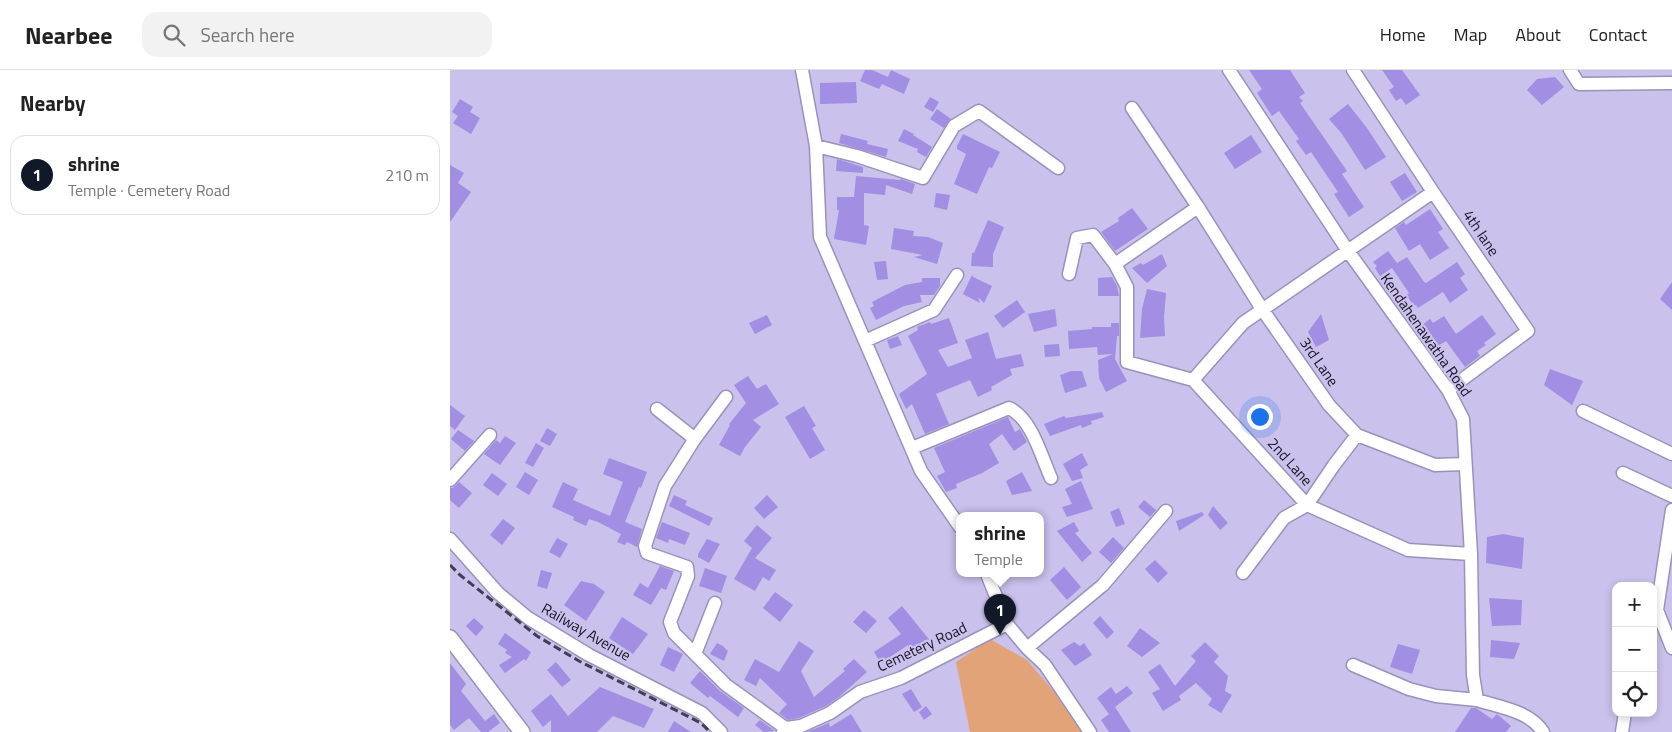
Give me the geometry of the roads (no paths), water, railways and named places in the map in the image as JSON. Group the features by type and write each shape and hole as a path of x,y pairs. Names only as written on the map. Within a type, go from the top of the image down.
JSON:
{"street":[{"path":"802,70 816,146 820,237 912,448 920,471 956,521"},
{"name":"4th lane","path":"1353,70 1528,331 1448,390"},
{"path":"1570,70 1579,84 1672,83"},
{"name":"Kendahenawatha Road","path":"1230,71 1348,251 1448,390 1463,419 1471,554 1473,675 1477,700"},
{"name":"3rd Lane","path":"1132,108 1198,207 1262,309 1329,405 1357,435 1435,466 1465,464"},
{"path":"816,146 857,156 923,178 954,126 979,111 1058,168"},
{"path":"1069,274 1077,238 1093,235 1115,264 1127,287 1126,362 1194,380 1243,323 1433,192"},
{"path":"1115,264 1198,207"},
{"path":"865,341 934,310 957,275"},
{"name":"2nd Lane","path":"1194,380 1307,505 1408,550 1471,554"},
{"path":"726,397 694,440 665,486 645,546 647,554 688,566 688,576 670,622 674,633 726,684 786,731"},
{"path":"912,448 1009,408 1016,411 1027,423 1051,478"},
{"path":"657,409 690,434 694,440"},
{"path":"1583,411 1672,454"},
{"path":"450,480 490,434"},
{"path":"1243,573 1284,518 1307,505 1357,435"},
{"path":"1623,472 1672,496"},
{"path":"1657,599 1672,510"},
{"path":"1027,648 1103,586 1166,511"},
{"name":"Railway Avenue","path":"450,539 498,593 528,618 589,655 702,713 721,732"},
{"path":"988,577 1007,624 1027,648 1045,665 1090,732"},
{"path":"694,654 715,603"},
{"path":"1657,615 1672,648"},
{"name":"Cemetery Road","path":"786,731 830,714 860,692 901,678 1007,624"},
{"path":"450,638 522,732"},
{"path":"1353,665 1408,689 1436,696 1477,700 1522,714 1539,726 1543,732"},
{"path":"1622,732 1624,717"}],"railway":[{"path":"450,565 537,636 579,661 701,723 710,732"}],"place":[{"name":"shrine","path":"1000,635"}]}
